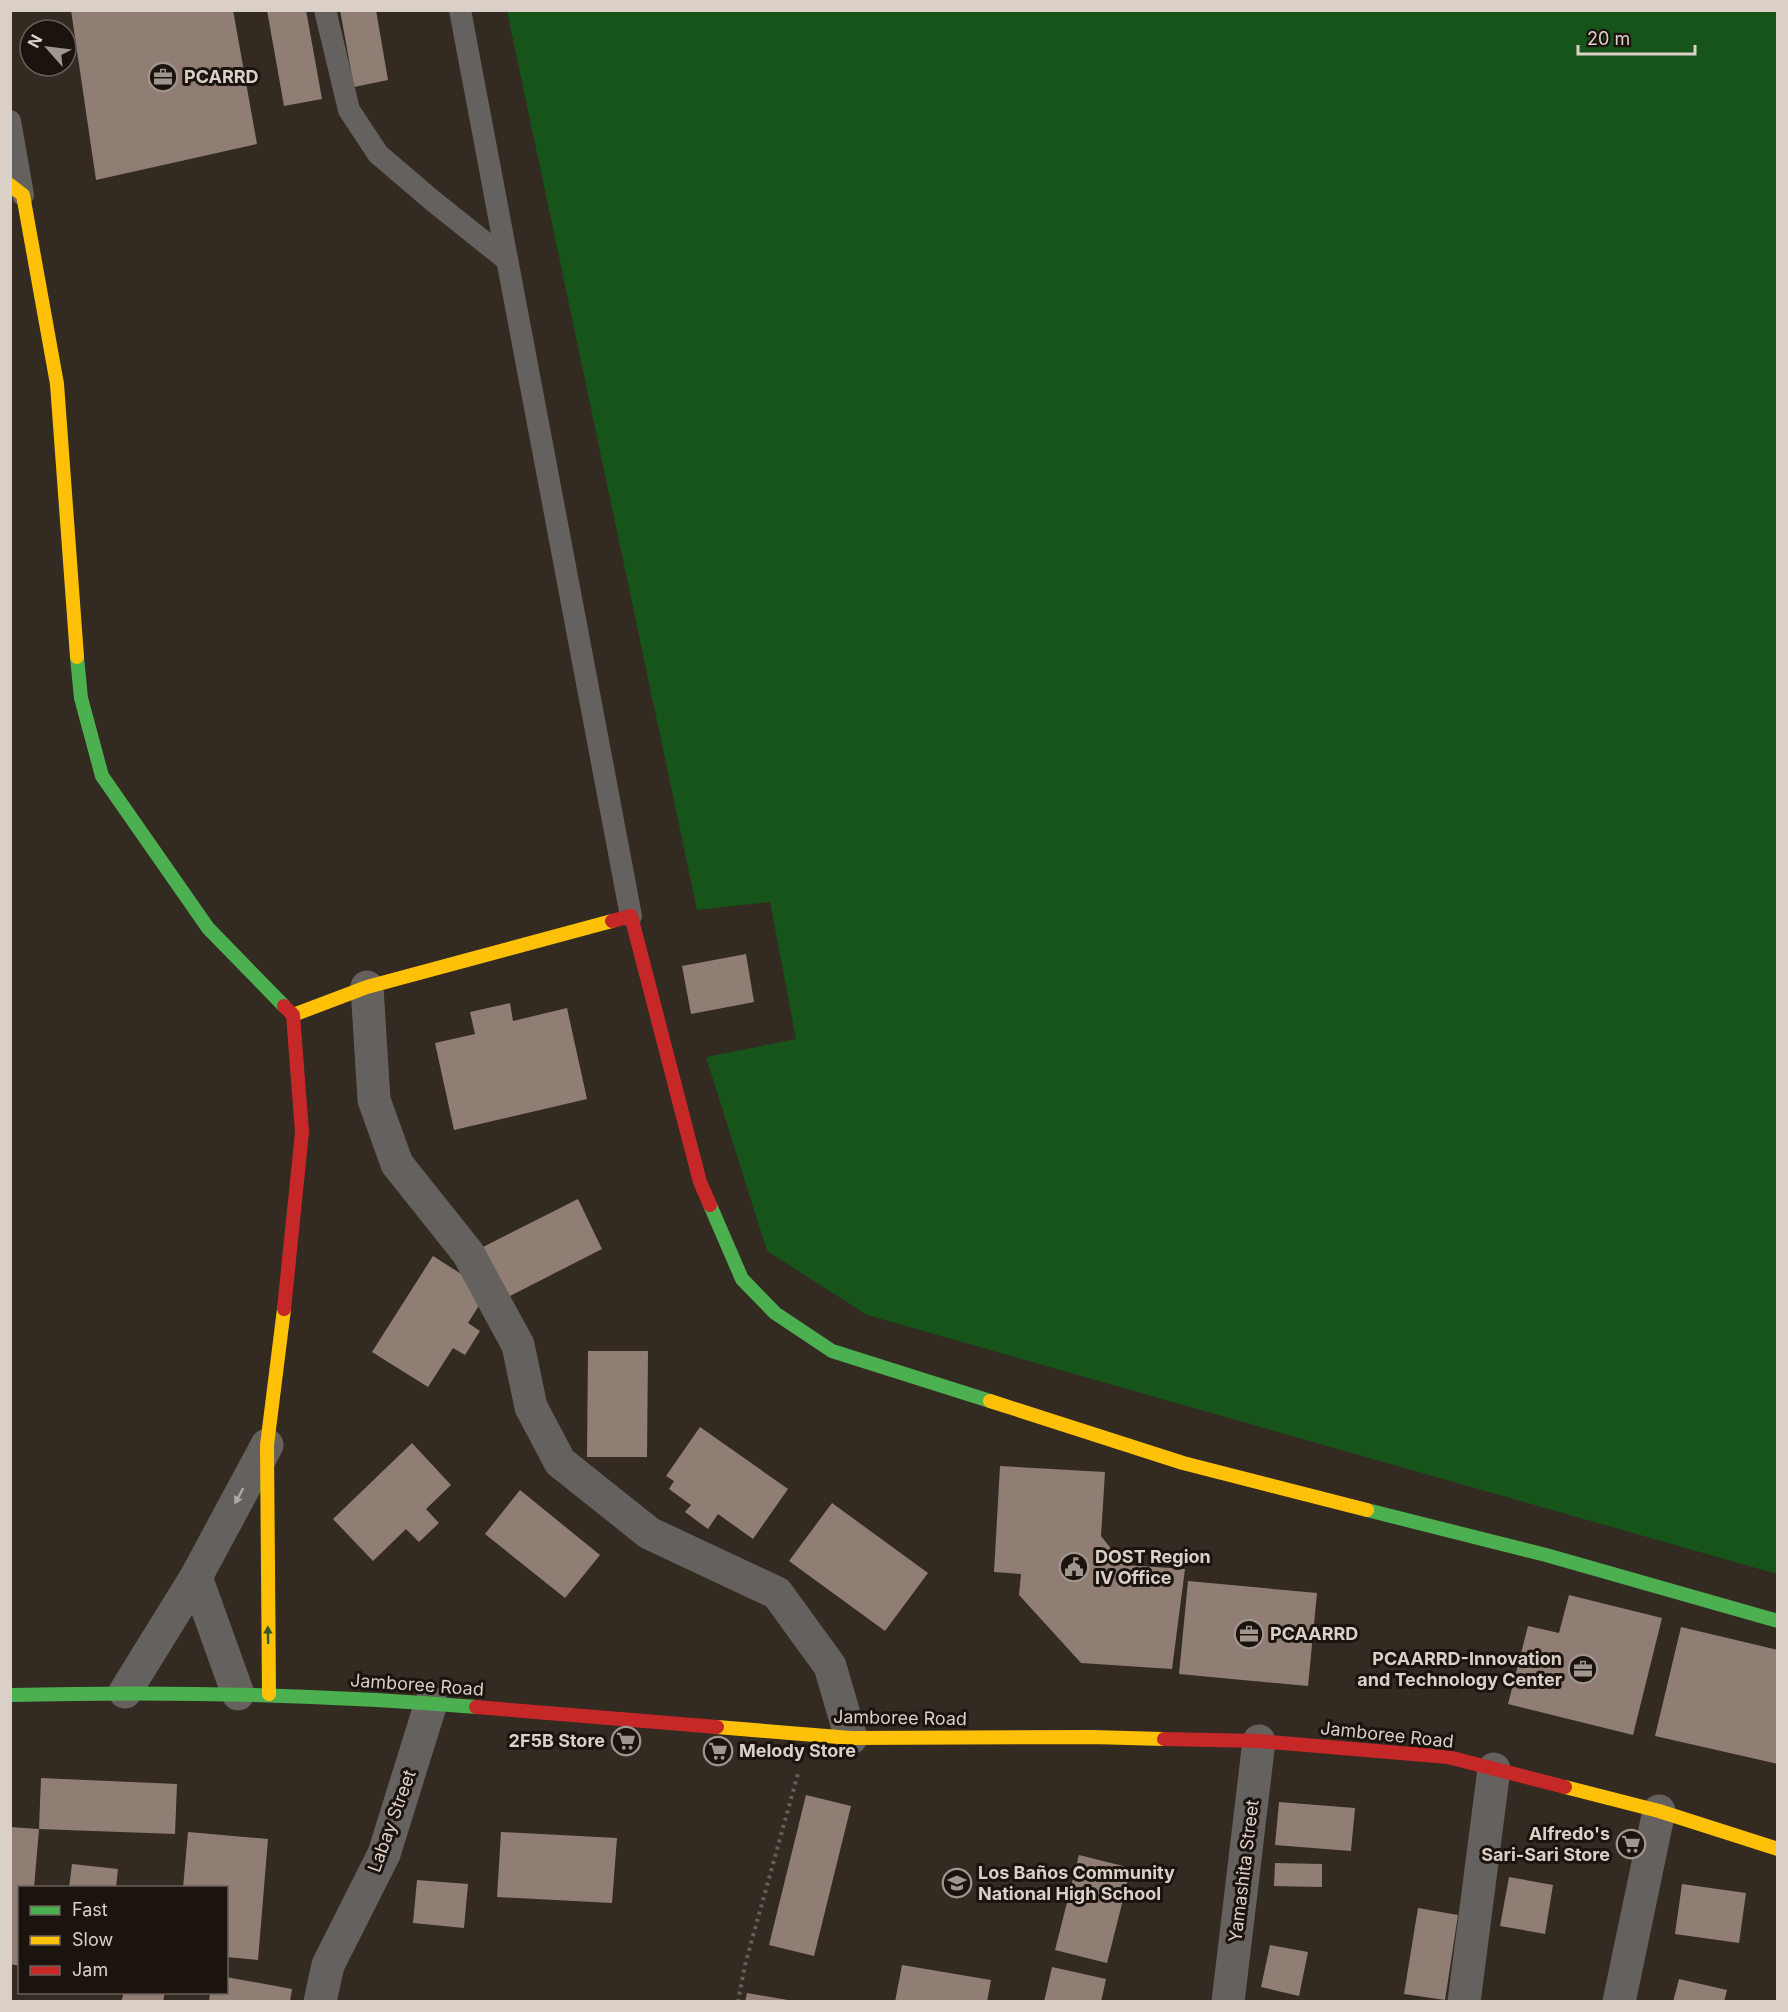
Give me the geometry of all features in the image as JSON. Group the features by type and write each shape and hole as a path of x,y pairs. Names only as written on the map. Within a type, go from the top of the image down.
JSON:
{"street":[{"path":"17,190 57,384 73,622 81,698 102,776 208,928 293,1015 302,1131 289,1266 267,1444 253,1694"},
{"path":"293,1015 367,987 631,916 700,1182 742,1279 775,1313 832,1351 1183,1463 1545,1555 1778,1621"},
{"path":"367,987 374,1100 397,1164 474,1263 518,1345 531,1407 560,1462 649,1533 777,1593 830,1666 851,1738"},
{"path":"125,1692 196,1577 267,1444"},
{"path":"196,1577 253,1694"},
{"name":"Jamboree Road","path":"10,1695 125,1692 253,1694 431,1703 851,1738 1091,1737 1259,1741 1448,1757 1659,1811 1778,1849"},
{"name":"Labay Street","path":"320,2001 328,1965 384,1854 431,1703"},
{"name":"Yamashita Street","path":"1228,2001 1259,1741"},
{"path":"1464,2001 1494,1769"},
{"path":"1619,2001 1659,1811"}],"lane":[{"path":"325,10 349,110 378,153 433,201 507,260"},
{"path":"460,10 631,916"},
{"path":"10,121 17,190"}],"path":[{"path":"738,2001 745,1965 808,1734"}],"green space":[{"path":"507,11 1777,11 1777,1574 867,1315 767,1251 706,1057 796,1039 770,902 697,910"}],"building":[{"name":"PCARRD","path":"71,10 233,10 257,144 96,180 78,58 78,18 72,18"},
{"path":"267,10 306,10 322,99 284,106"},
{"path":"340,10 376,10 388,80 354,87"},
{"path":"746,954 754,1002 691,1014 682,966"},
{"path":"510,1003 513,1021 567,1008 587,1099 454,1130 435,1043 475,1034 470,1012"},
{"path":"578,1199 602,1249 508,1297 483,1247"},
{"path":"433,1256 488,1291 468,1323 480,1331 465,1355 453,1348 428,1387 372,1352"},
{"path":"588,1351 648,1351 647,1457 587,1457"},
{"path":"700,1427 788,1489 753,1539 718,1514 708,1529 685,1512 691,1505 669,1489 674,1481 666,1476"},
{"path":"412,1443 451,1485 426,1509 439,1523 419,1542 406,1529 373,1561 333,1519"},
{"name":"DOST Region IV Office","path":"1000,1466 1105,1472 1101,1536 1124,1565 1185,1569 1172,1669 1081,1663 1019,1595 1021,1574 994,1572"},
{"path":"520,1490 600,1555 565,1598 485,1534"},
{"path":"832,1503 928,1573 885,1631 789,1561"},
{"path":"1188,1581 1317,1593 1308,1686 1179,1674"},
{"name":"PCAARRD-Innovation and Technology Center","path":"1569,1595 1662,1618 1633,1735 1508,1704 1528,1626 1559,1633"},
{"path":"1681,1627 1778,1650 1778,1764 1655,1736"},
{"path":"41,1778 177,1784 175,1834 39,1829"},
{"path":"806,1795 851,1806 814,1956 769,1945"},
{"path":"1279,1802 1355,1808 1351,1851 1275,1845"},
{"path":"10,1827 39,1829 34,1886 18,1886 18,1966 10,1964"},
{"path":"188,1832 268,1839 258,1960 228,1957 228,1886 183,1886"},
{"path":"501,1832 617,1838 612,1903 497,1897"},
{"path":"1079,1855 1131,1868 1107,1963 1055,1950"},
{"path":"1275,1863 1322,1864 1322,1887 1274,1886"},
{"path":"72,1864 118,1869 116,1886 69,1886"},
{"path":"1509,1877 1553,1885 1545,1934 1500,1926"},
{"path":"417,1880 468,1884 464,1928 413,1923"},
{"path":"1682,1884 1746,1893 1739,1943 1675,1934"},
{"path":"1418,1908 1458,1915 1445,2000 1404,1994"},
{"path":"1270,1945 1308,1952 1299,1996 1261,1987"},
{"path":"902,1965 991,1980 987,2002 895,2002"},
{"path":"1052,1967 1106,1979 1101,2002 1044,2002"},
{"path":"228,1977 292,1989 290,2002 209,2002 210,1994 228,1994"},
{"path":"1679,1979 1727,1990 1724,2002 1673,2002"},
{"path":"747,1993 788,2000 788,2002 745,2002"},
{"path":"123,1994 165,1994 163,2002 121,2002"}],"traffic: fast":[{"path":"77,657 81,698 102,776 208,928 284,1006"},
{"path":"710,1205 742,1279 775,1313 832,1351 990,1401"},
{"path":"1367,1510 1546,1555 1778,1621"},
{"path":"10,1695 127,1693 243,1695 359,1699 476,1707"}],"traffic: slow":[{"path":"10,185 23,195 57,384 77,657"},
{"path":"293,1015 367,987 612,921"},
{"path":"269,1694 267,1445 284,1309"},
{"path":"990,1401 1183,1463 1367,1510"},
{"path":"717,1727 851,1738 1164,1739"},
{"path":"1565,1787 1659,1811 1778,1849"}],"traffic: jam":[{"path":"612,921 631,916 700,1182 710,1205"},
{"path":"284,1006 293,1015 302,1132 284,1309"},
{"path":"476,1707 717,1727"},
{"path":"1164,1739 1259,1741 1448,1757 1565,1787"}],"place":[{"name":"PCARRD","path":"163,77"},
{"name":"DOST Region IV Office","path":"1074,1567"},
{"name":"PCAARRD","path":"1249,1634"},
{"name":"PCAARRD-Innovation and Technology Center","path":"1583,1669"},
{"name":"2F5B Store","path":"626,1741"},
{"name":"Melody Store","path":"718,1751"},
{"name":"Alfredo's Sari-Sari Store","path":"1631,1844"},
{"name":"Los Baños Community National High School","path":"957,1883"}]}
